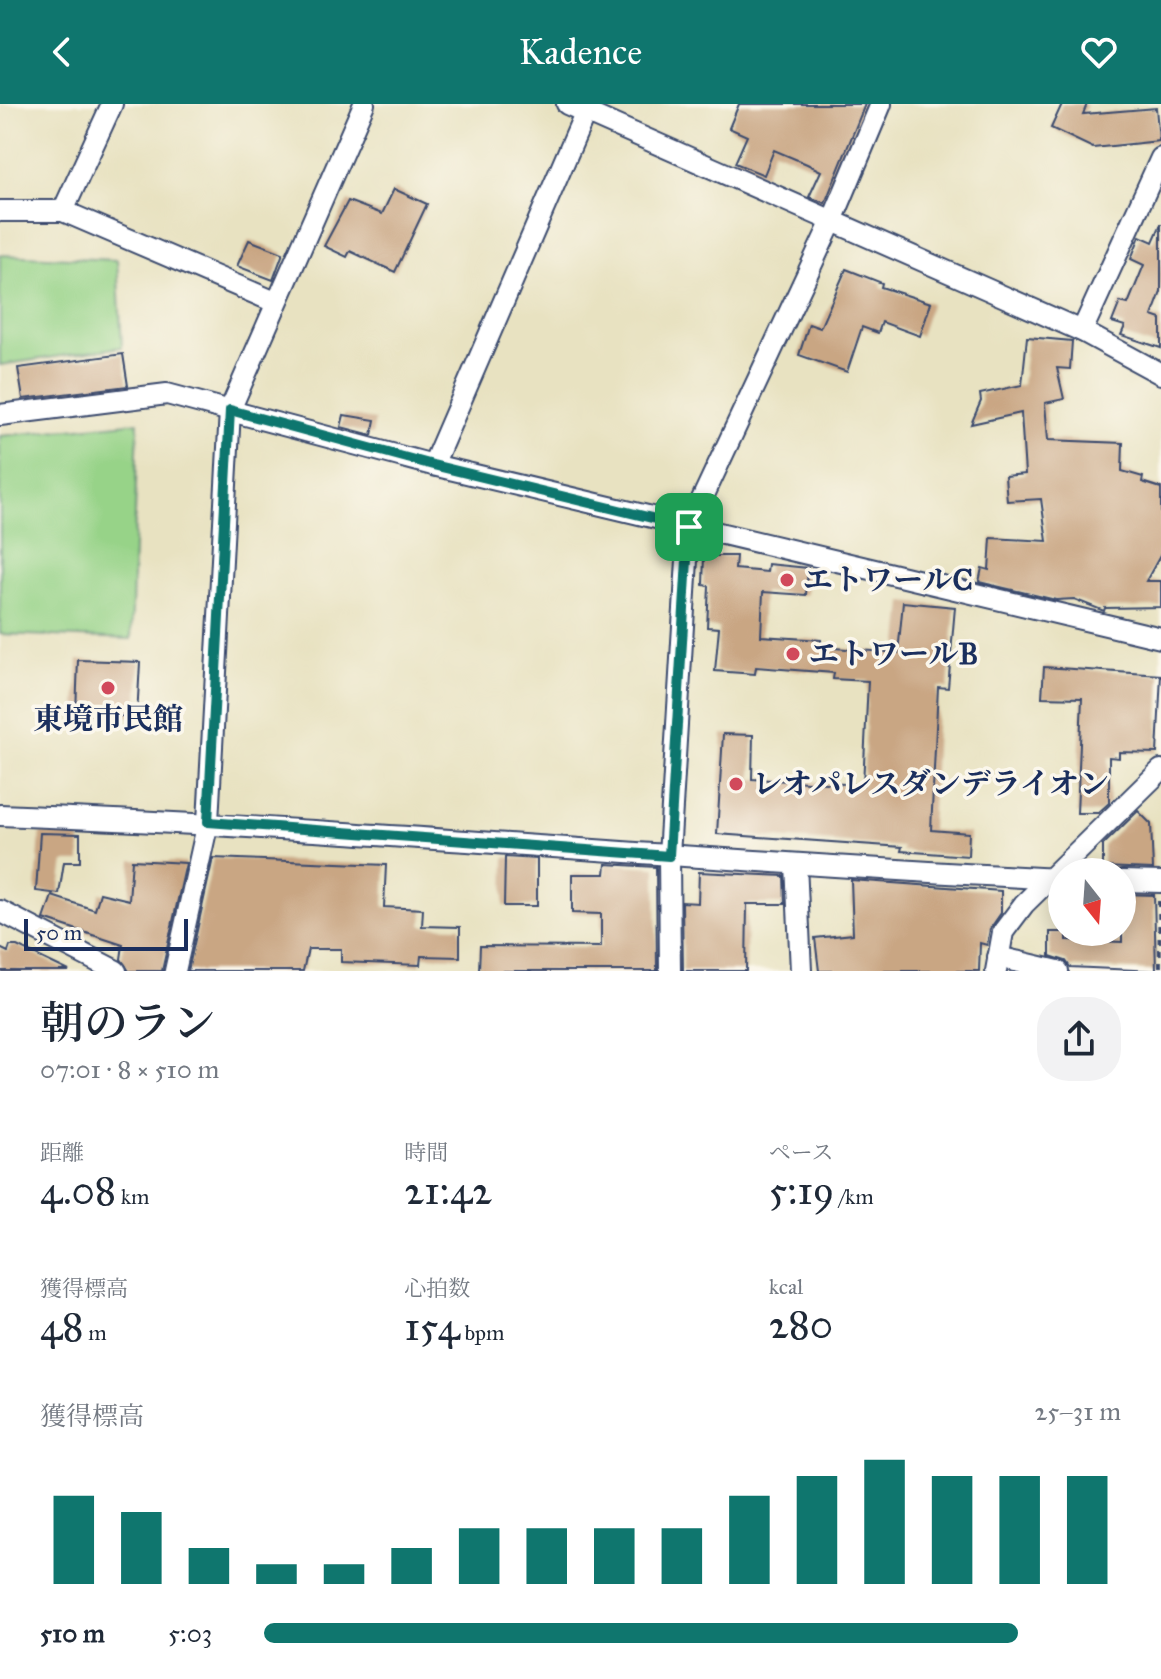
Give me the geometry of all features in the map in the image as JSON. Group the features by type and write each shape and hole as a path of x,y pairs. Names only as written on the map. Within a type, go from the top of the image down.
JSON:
{"street":[{"path":"63,211 112,104"},
{"path":"175,971 208,822 230,410 364,104"},
{"path":"670,971 669,856 689,527 832,221 881,104"},
{"path":"433,465 580,107 1082,331 1161,374"},
{"path":"1082,331 1161,158"},
{"path":"0,211 63,211 275,302"},
{"path":"0,415 167,394 433,465 1161,638"},
{"path":"1076,858 1161,770"},
{"path":"0,815 208,822 669,856 1048,879"},
{"path":"796,864 801,971"},
{"path":"1136,881 1160,882"},
{"path":"1048,887 1003,932 997,964 1058,971"},
{"path":"0,911 116,971"}],"path":[{"path":"1160,882 1160,971"}],"green space":[{"path":"0,255 117,260 122,347 0,365"},
{"path":"138,422 131,639 0,634 0,436"}],"building":[{"path":"739,104 865,104 825,203 809,197 821,171 807,164 774,150 764,175 735,163 747,136 729,128"},
{"path":"1062,104 1087,104 1083,114 1156,108 1159,141 1093,148 1051,128"},
{"path":"394,189 427,204 395,272 350,251 347,257 324,246 348,201 382,214"},
{"path":"1161,224 1161,292 1152,316 1161,319 1161,348 1121,335 1125,326 1112,322 1120,302 1128,304 1144,265 1131,259 1140,236 1153,242"},
{"path":"249,240 283,253 273,280 237,266"},
{"path":"846,269 882,283 881,287 931,303 920,336 882,322 878,333 862,327 847,372 799,355 809,324 820,328"},
{"path":"1027,337 1072,341 1070,369 1057,368 1064,399 1045,403 1048,440 1123,443 1122,471 1143,477 1142,482 1161,488 1161,554 1146,581 1161,581 1161,607 1105,608 1104,611 1074,599 1056,600 979,582 982,568 989,570 991,538 1047,541 1041,499 1007,501 1005,476 1025,474 1021,413 971,424 981,401 980,394 1022,385"},
{"path":"123,354 128,386 23,399 18,368"},
{"path":"344,415 375,420 372,435 341,427"},
{"path":"704,556 736,556 735,569 767,572 768,564 808,568 806,595 763,592 761,636 821,640 821,647 898,653 903,602 955,607 948,688 938,687 931,830 969,833 968,856 901,851 902,847 717,834 723,734 753,735 752,779 863,785 868,681 833,679 834,673 756,667 755,674 715,671 719,628 707,627 709,586 703,585"},
{"name":"東境市民館","path":"78,660 140,662 137,717 76,713"},
{"path":"1044,667 1161,675 1157,753 1119,752 1119,758 1109,757 1109,803 1098,813 1077,813 1082,698 1042,697"},
{"path":"1138,811 1151,824 1153,869 1136,868 1136,858 1103,858 1103,845"},
{"path":"40,833 80,834 80,862 64,862 59,894 36,891"},
{"path":"505,857 537,859 537,906 504,906"},
{"path":"213,858 386,865 384,907 423,909 422,926 460,927 460,957 421,956 420,965 341,962 341,949 308,949 303,971 188,971"},
{"path":"132,860 186,863 162,971 129,971 121,959 123,945 44,919 52,896 95,910 100,893 129,900"},
{"path":"606,864 656,867 657,971 479,971 480,946 601,947 601,914 572,913 572,874 605,874"},
{"path":"699,872 784,876 785,904 747,904 746,971 683,971 682,902 698,903"},
{"path":"851,880 1001,891 1001,913 990,929 987,945 980,943 979,971 819,971 815,938 853,934"},
{"path":"1136,894 1154,895 1156,971 1070,967 1066,961 1050,956 1050,946 1136,946"},
{"path":"10,946 17,946 69,971 0,971 0,948 8,952"}],"place":[{"name":"エトワールC","path":"787,580"},
{"name":"エトワールB","path":"793,654"},
{"name":"東境市民館","path":"108,688"},
{"name":"レオパレスダンデライオン","path":"736,784"}],"route":[{"path":"230,410 433,465 689,527 669,856 208,822 230,410"}]}
